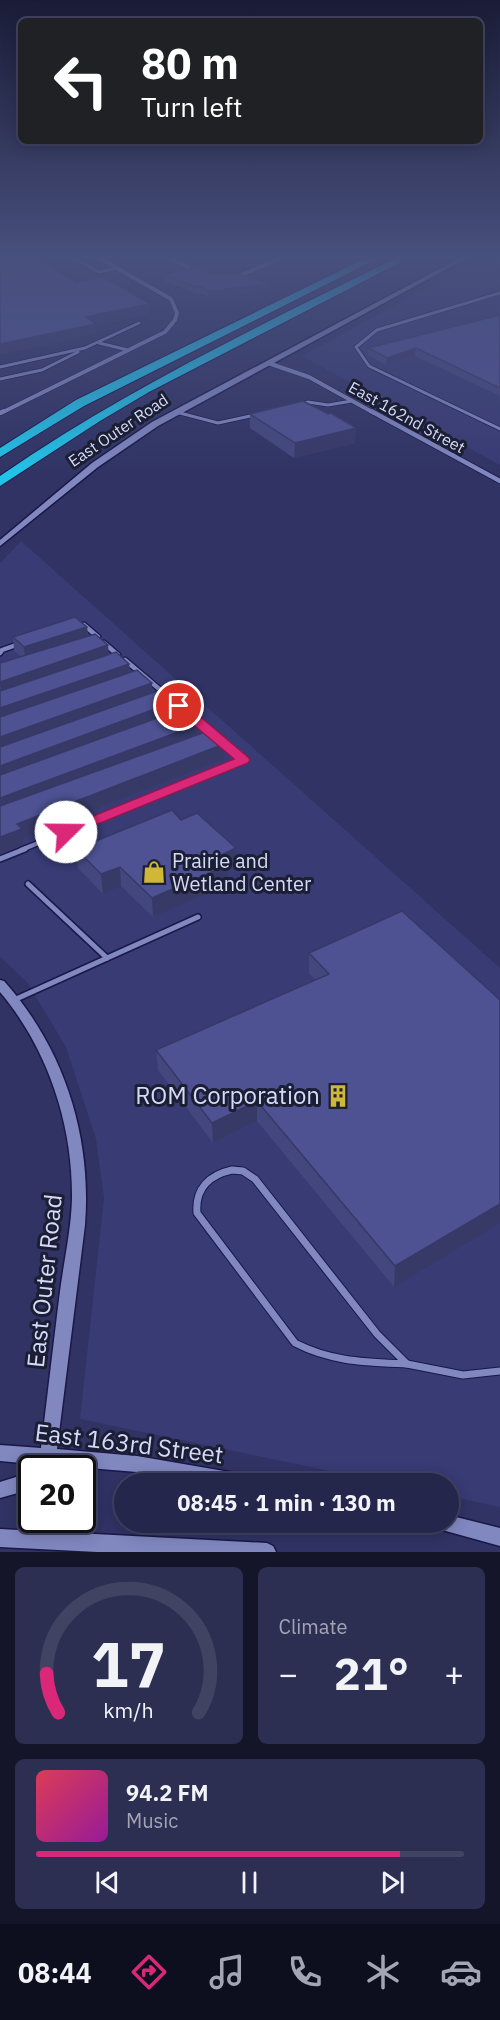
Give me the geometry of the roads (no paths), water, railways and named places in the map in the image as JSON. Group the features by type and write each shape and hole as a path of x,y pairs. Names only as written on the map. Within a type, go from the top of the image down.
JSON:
{"highway":[{"path":"0,453 80,403 225,331"},
{"path":"0,482 91,420 260,331"}],"street":[{"path":"0,413 166,331"},
{"name":"East Outer Road","path":"0,544 95,465 176,412 327,331"},
{"name":"East 162nd Street","path":"268,363 300,373 500,481"},
{"name":"East Outer Road","path":"0,984 14,1000 48,1052 64,1098 74,1140 79,1198 45,1455"},
{"name":"East 163rd Street","path":"0,1453 18,1457"},
{"name":"East 163rd Street","path":"96,1464 136,1464 189,1473"},
{"path":"0,1490 18,1484"},
{"path":"459,1527 500,1537"},
{"path":"0,1538 267,1552"},
{"path":"48,1552 63,1541"}],"lane":[{"path":"0,367 85,348 122,331"},
{"path":"375,331 356,347 369,366 500,429"},
{"path":"99,343 128,350"},
{"path":"0,379 42,370 85,348"},
{"path":"359,351 370,349"},
{"path":"297,405 308,402 328,405 352,401"},
{"path":"176,412 218,423 263,413"},
{"path":"0,859 243,760 82,624"},
{"path":"91,645 102,641"},
{"path":"0,653 2,650 25,642"},
{"path":"112,663 123,659"},
{"path":"134,681 145,677"},
{"path":"157,700 168,696"},
{"path":"179,720 190,716"},
{"path":"205,741 216,737"},
{"path":"28,884 107,958"},
{"path":"14,1000 198,917"},
{"path":"407,1364 377,1334 255,1179 242,1170 228,1171 214,1176 201,1188 195,1201 196,1213 295,1343 309,1350 346,1361 407,1364 463,1375 500,1371"}],"place":[{"name":"Prairie and Wetland Center","path":"154,872"},
{"name":"ROM Corporation","path":"338,1096"}]}
